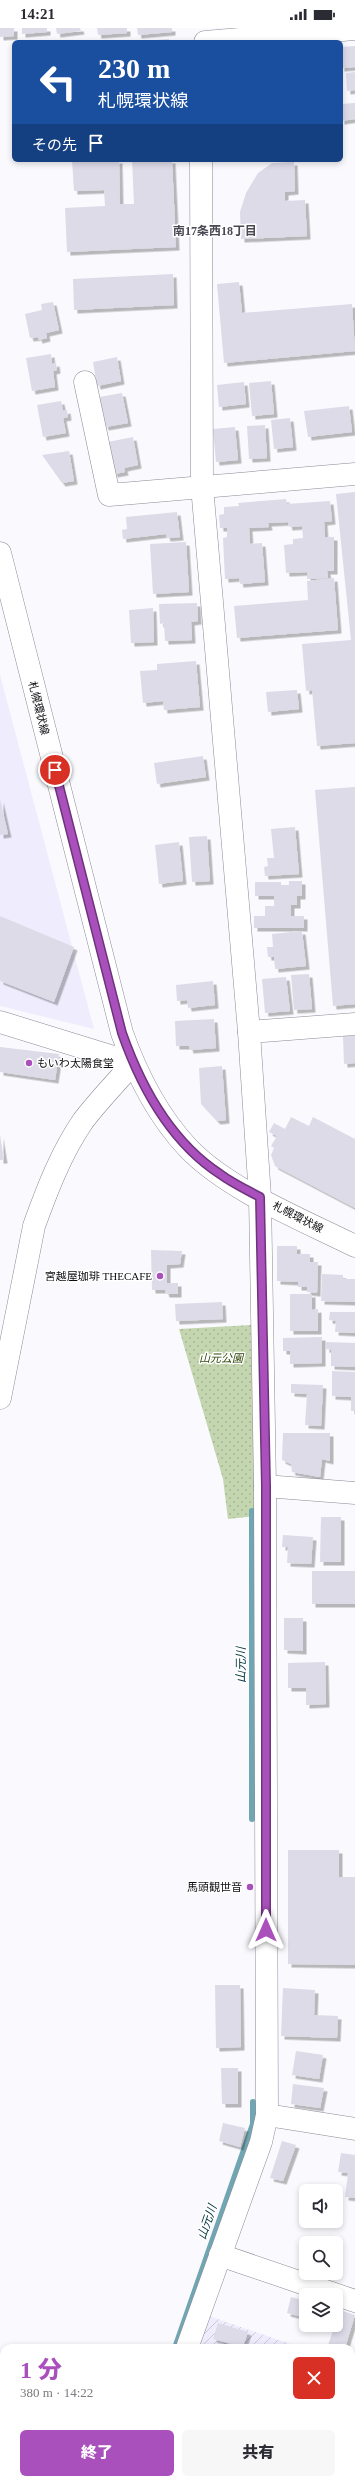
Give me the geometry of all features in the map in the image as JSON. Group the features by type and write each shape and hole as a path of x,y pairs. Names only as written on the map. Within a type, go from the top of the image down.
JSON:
{"street":[{"path":"196,28 200,40"},
{"path":"228,40 355,29"},
{"path":"188,2344 261,2142 267,2115 266,1486 260,1197 249,1032 202,486 201,162"},
{"path":"84,382 109,495 355,474"},
{"name":"札幌環状線","path":"0,553 122,1033 133,1063 154,1105 188,1148 219,1174 355,1246"},
{"path":"0,1022 133,1063 83,1121 67,1148 44,1199 34,1226 0,1398"},
{"path":"249,1032 355,1024"},
{"path":"266,1486 355,1493"},
{"path":"267,2115 355,2129"},
{"path":"220,2256 355,2301"}],"shaded area":[{"path":"0,675 94,1029 0,1006"},
{"path":"206,2315 290,2344 195,2344"}],"green space":[{"name":"山元公園","path":"251,1325 256,1516 228,1519 223,1479 179,1329"}],"building":[{"path":"0,28 14,28 14,36 0,37"},
{"path":"22,28 47,28 47,32 22,34"},
{"path":"56,28 80,28 81,31 57,34"},
{"path":"97,28 127,28 127,33 98,35"},
{"path":"137,28 172,28 172,32 138,35"},
{"path":"355,46 355,67 343,68 343,47"},
{"path":"355,72 355,90 347,91 346,73"},
{"path":"355,103 355,119 343,121 343,104"},
{"path":"72,162 119,162 120,204 134,204 132,162 172,162 176,247 67,252 65,208 105,206 104,190 74,191"},
{"path":"294,162 295,191 285,192 285,201 305,200 307,236 241,239 240,212 246,193 258,173 272,163"},
{"path":"173,274 174,305 74,310 73,279"},
{"path":"239,282 242,313 352,304 355,351 224,363 217,284"},
{"path":"53,302 59,330 46,333 47,338 39,340 38,337 30,338 25,314 42,310 41,304"},
{"path":"51,354 52,364 56,363 57,370 53,371 55,387 32,391 26,358"},
{"path":"117,357 121,381 97,386 93,362"},
{"path":"271,381 274,414 252,416 249,383"},
{"path":"244,382 246,404 219,407 217,385"},
{"path":"122,393 128,423 105,427 99,397"},
{"path":"61,401 63,411 67,410 68,417 63,418 66,433 43,437 37,405"},
{"path":"349,406 352,432 308,437 304,411"},
{"path":"290,418 293,447 274,449 271,420"},
{"path":"265,425 267,458 249,459 247,426"},
{"path":"235,427 238,460 216,462 213,429"},
{"path":"133,437 138,465 124,468 125,472 114,474 108,442"},
{"path":"69,451 74,481 62,483 42,455"},
{"path":"355,492 355,743 317,746 312,690 306,691 302,644 351,640 336,494"},
{"path":"286,499 287,504 330,501 332,521 324,522 325,537 334,537 334,571 327,571 328,578 307,579 307,572 286,573 284,545 293,544 293,539 303,538 302,526 289,527 288,522 268,523 269,527 249,528 250,544 262,543 265,582 240,584 239,578 225,579 223,538 227,537 227,528 220,528 219,515 224,514 224,507 239,506 238,503"},
{"path":"177,512 180,537 167,538 166,534 123,539 122,530 127,529 126,517"},
{"path":"186,542 189,592 153,594 150,544"},
{"path":"334,578 338,630 237,638 234,606 308,600 307,581"},
{"path":"197,603 198,621 191,622 192,640 165,641 164,623 160,624 159,604"},
{"path":"153,608 154,642 131,643 129,610"},
{"path":"196,661 200,707 164,710 163,701 143,703 140,671 157,670 157,664"},
{"path":"297,690 299,709 268,712 266,692"},
{"path":"203,756 206,777 157,784 154,763"},
{"path":"355,787 355,1004 333,1006 315,790"},
{"path":"0,799 8,834 0,835"},
{"path":"295,827 299,874 265,876 264,867 268,866 267,858 274,858 271,829"},
{"path":"207,836 210,881 192,882 189,837"},
{"path":"179,842 183,881 159,884 155,845"},
{"path":"289,881 302,881 302,896 297,896 297,905 291,905 291,916 304,916 304,928 254,928 254,916 265,916 265,906 274,906 274,896 255,896 255,882 281,882 281,885 289,885"},
{"path":"0,916 74,947 54,1002 0,981"},
{"path":"302,931 306,966 275,969 274,957 268,957 267,947 273,947 272,934"},
{"path":"309,974 312,1009 294,1010 291,975"},
{"path":"286,977 290,1011 265,1013 262,979"},
{"path":"213,981 215,1005 188,1008 187,1000 177,1001 176,985"},
{"path":"214,1019 216,1048 190,1050 189,1046 176,1046 175,1021"},
{"path":"343,1036 355,1036 355,1063 344,1064"},
{"name":"もいわ太陽食堂","path":"0,1047 59,1054 55,1080 0,1072"},
{"path":"222,1066 226,1120 217,1121 201,1104 199,1068"},
{"path":"291,1117 309,1126 313,1117 355,1139 355,1208 275,1166 271,1155 274,1148 271,1146 277,1136 269,1132 274,1123 285,1129"},
{"path":"0,1135 4,1160 0,1160"},
{"path":"277,1246 297,1246 297,1254 310,1254 310,1262 318,1262 317,1293 307,1292 307,1287 298,1287 298,1282 277,1281"},
{"path":"151,1250 182,1251 180,1264 167,1265 167,1283 178,1283 178,1294 166,1294 165,1290 152,1290"},
{"path":"322,1274 343,1275 343,1279 355,1279 355,1302 321,1301"},
{"path":"290,1294 312,1294 312,1310 318,1309 318,1331 290,1331"},
{"path":"222,1302 223,1319 176,1321 175,1304"},
{"path":"330,1312 355,1312 355,1333 335,1332 336,1321 329,1320"},
{"path":"322,1337 322,1363 290,1364 290,1351 283,1351 283,1338"},
{"path":"326,1342 355,1343 355,1367 331,1366 331,1350 326,1349"},
{"path":"332,1371 355,1372 355,1411 351,1411 351,1397 332,1396"},
{"path":"291,1384 323,1385 321,1426 305,1425 307,1394 291,1393"},
{"path":"283,1433 330,1433 330,1461 322,1459 320,1477 292,1472 291,1464 282,1460"},
{"path":"321,1517 341,1517 341,1562 320,1562"},
{"path":"283,1535 313,1537 311,1564 287,1563 288,1547 282,1547"},
{"path":"312,1571 355,1571 355,1604 312,1604"},
{"path":"284,1618 303,1618 303,1651 284,1650"},
{"path":"325,1662 326,1704 306,1705 306,1688 288,1688 288,1663"},
{"path":"288,1850 339,1850 339,1877 355,1877 355,1965 288,1964"},
{"path":"215,1985 240,1985 241,2047 216,2048"},
{"path":"283,1988 315,1990 314,2015 338,2016 337,2038 281,2036"},
{"path":"296,2051 323,2055 319,2079 292,2075"},
{"path":"221,2068 238,2068 238,2104 222,2104"},
{"path":"293,2084 324,2088 320,2108 291,2104"},
{"path":"223,2123 245,2128 240,2147 219,2141"},
{"path":"282,2141 296,2145 283,2181 270,2178"},
{"path":"341,2153 355,2155 355,2198 345,2197 348,2173 338,2172"},
{"path":"291,2297 299,2299 299,2316 287,2313"},
{"path":"343,2311 355,2315 346,2344 328,2344 332,2332 343,2332"},
{"path":"218,2323 248,2332 244,2344 232,2344 213,2339"}],"waterway":[{"name":"山元川","path":"252,1511 252,1819"},
{"name":"山元川","path":"176,2344 253,2124 253,2102"}],"place":[{"name":"もいわ太陽食堂","path":"29,1063"},
{"name":"宮越屋珈琲 THECAFE","path":"160,1276"},
{"name":"馬頭観世音","path":"250,1887"}],"district":[{"name":"南17条西18丁目","path":"215,231"}],"route":[{"path":"55,770 122,1033 133,1063 154,1105 188,1148 219,1174 260,1197 266,1486 266,1930"}]}
